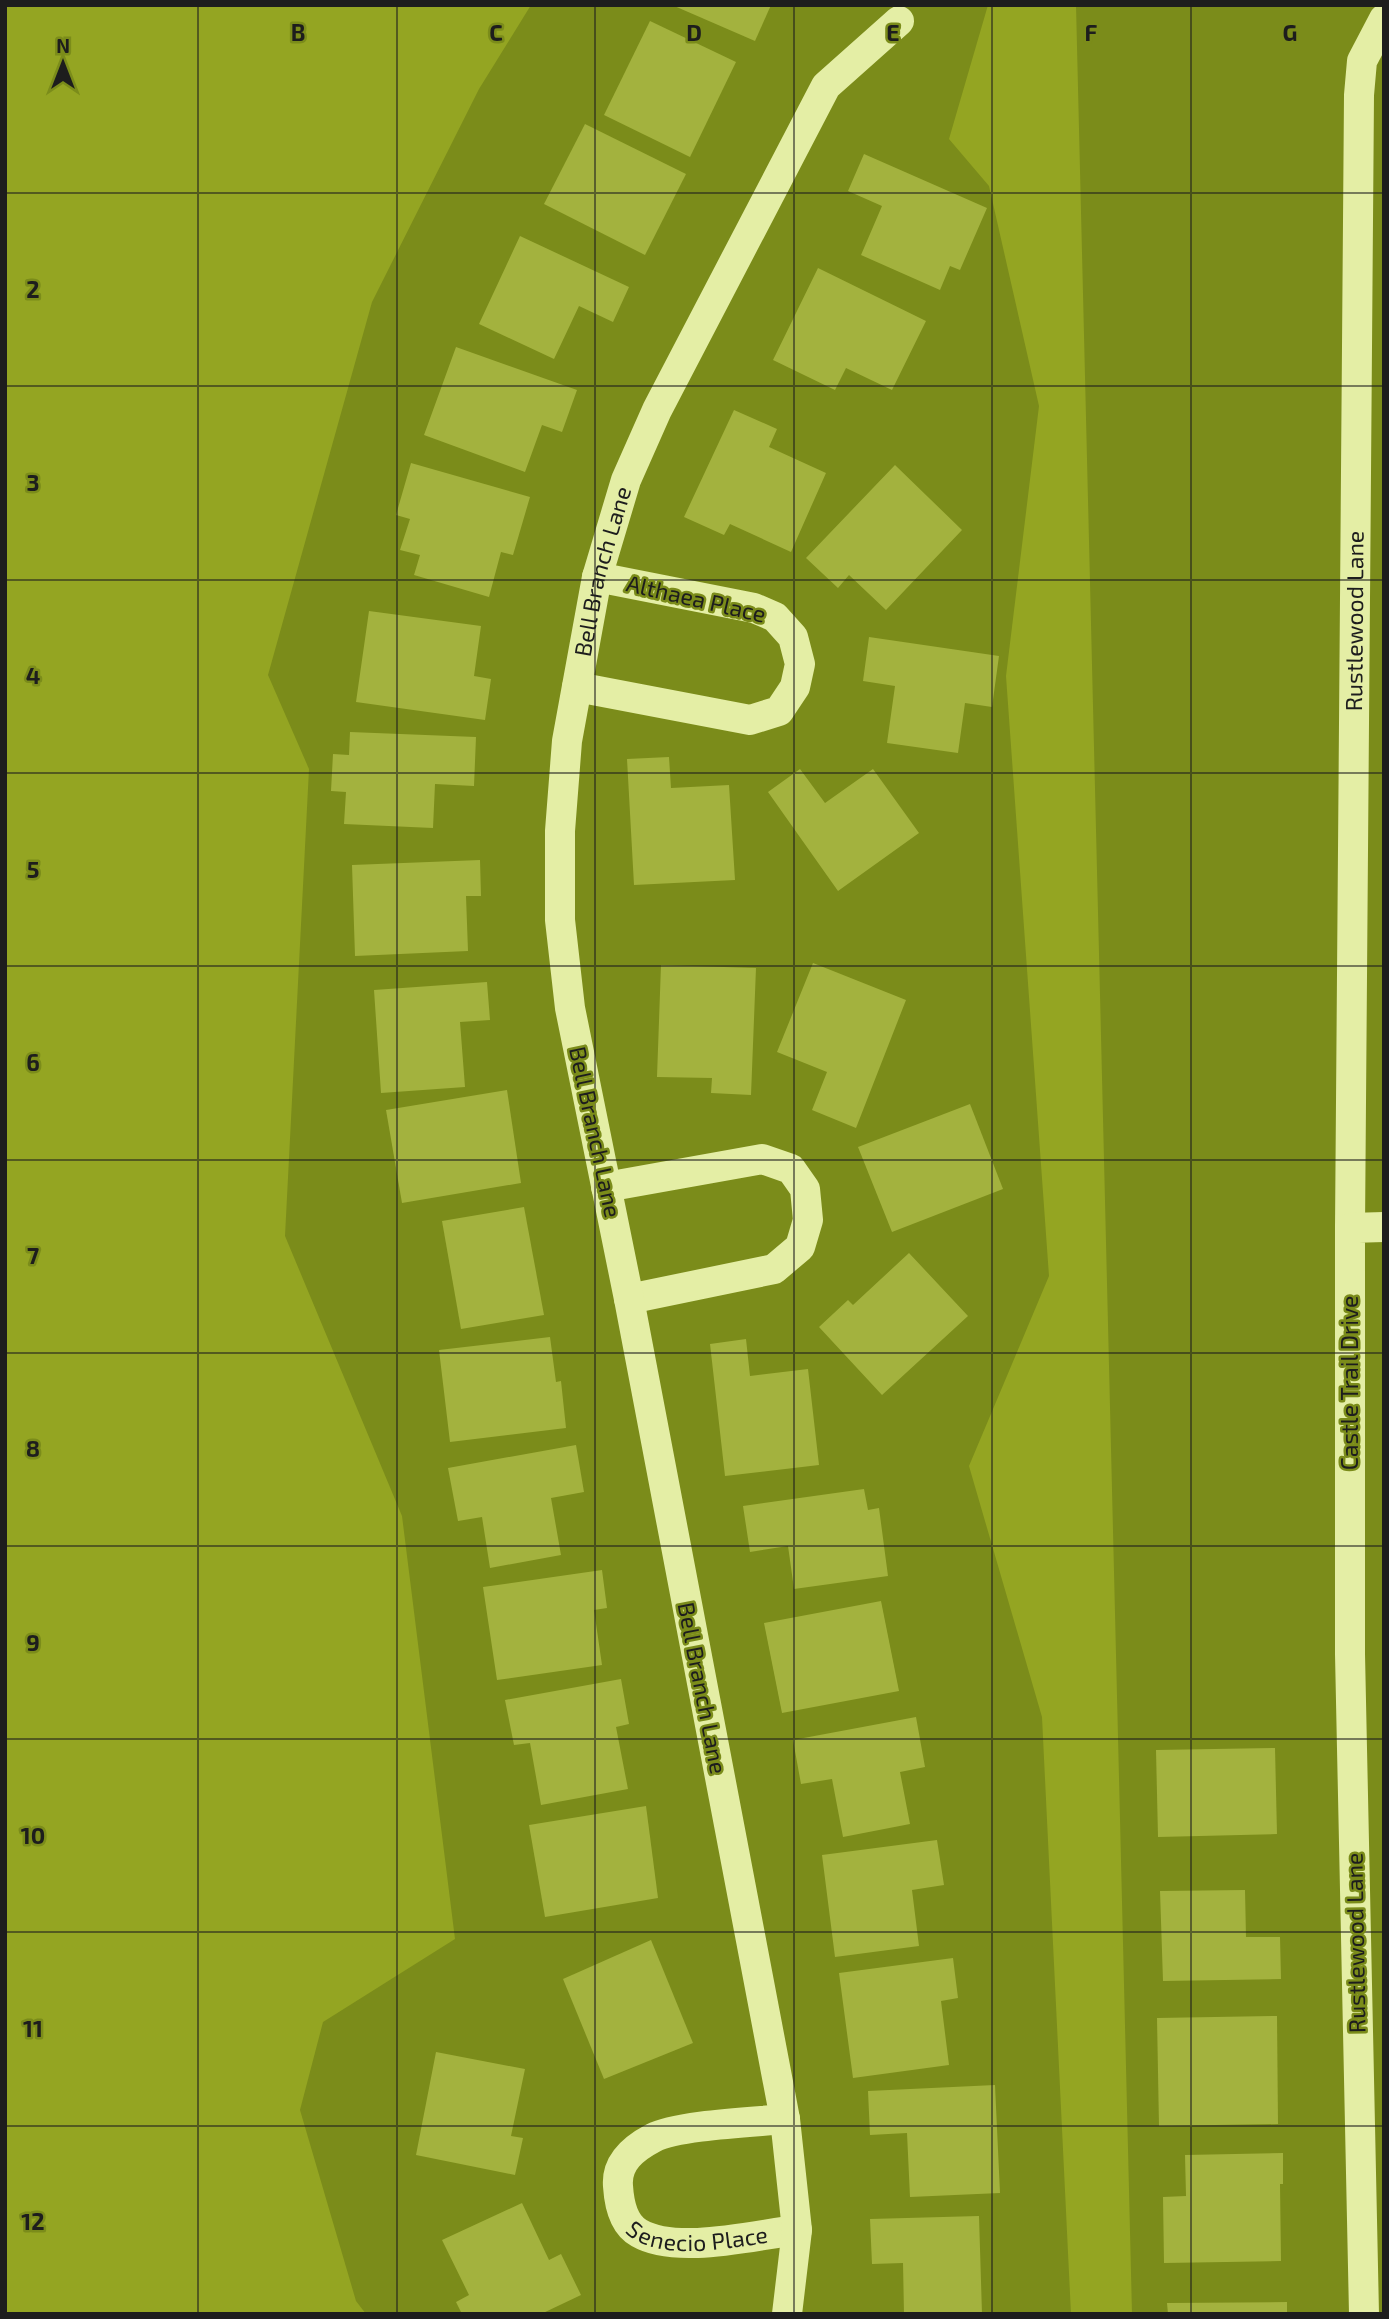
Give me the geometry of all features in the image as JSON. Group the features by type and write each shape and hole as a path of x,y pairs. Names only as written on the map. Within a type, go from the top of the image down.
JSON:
{"street":[{"name":"Rustlewood Lane","path":"1350,1228 1360,95 1362,61 1384,19"},
{"name":"Bell Branch Lane","path":"787,2314 797,2230 785,2119 629,1299 570,1008 560,920 560,831 567,741 597,577 626,480 657,410 826,86 899,21"},
{"name":"Althaea Place","path":"577,687 750,720 779,711 795,687 798,675 800,664 793,637 775,617 754,608 597,577"},
{"path":"606,1187 762,1158 790,1169 805,1189 808,1220 800,1247 774,1269 629,1299"},
{"path":"1350,1228 1384,1227"},
{"name":"Castle Trail Drive","path":"1350,1228 1350,1572"},
{"name":"Rustlewood Lane","path":"1350,1572 1364,2314"},
{"name":"Senecio Place","path":"785,2119 656,2136 626,2155 618,2180 620,2207 636,2232 663,2242 710,2241 797,2230"}],"green space":[{"path":"5,5 531,5 479,89 372,302 268,675 309,769 285,1236 402,1516 455,1939 323,2022 300,2110 356,2301 366,2314 5,2314"},
{"path":"988,5 1076,5 1132,2314 1071,2314 1042,1717 969,1466 1049,1276 1006,676 1039,406 989,186 949,139"}],"building":[{"path":"672,5 771,5 755,41"},
{"path":"650,21 736,62 690,157 604,115"},
{"path":"585,124 686,174 645,255 544,204"},
{"path":"864,154 987,208 960,270 950,266 940,290 861,255 882,206 848,191"},
{"path":"520,236 629,287 613,322 579,306 554,359 479,324"},
{"path":"818,268 926,321 892,390 846,368 835,390 773,360"},
{"path":"456,347 577,390 562,432 542,425 525,472 424,435"},
{"path":"734,410 777,429 769,447 826,473 791,552 730,524 724,535 684,517"},
{"path":"411,463 530,497 513,555 501,552 489,597 414,575 420,555 400,550 410,519 396,515"},
{"path":"895,465 962,530 886,610 849,575 838,588 806,558"},
{"path":"369,611 481,626 474,676 491,679 485,720 356,702"},
{"path":"869,637 999,656 992,707 965,703 958,753 887,743 895,686 863,681"},
{"path":"350,732 476,737 474,786 435,784 433,828 344,824 346,792 331,791 333,754 349,755"},
{"path":"669,757 671,788 729,785 735,880 634,885 627,759"},
{"path":"800,769 825,803 873,769 919,833 838,891 768,792"},
{"path":"480,860 481,896 466,896 468,951 355,956 352,865"},
{"path":"813,963 906,1000 856,1128 812,1110 827,1072 777,1052"},
{"path":"661,965 756,968 751,1095 711,1093 712,1078 657,1077"},
{"path":"487,982 490,1020 460,1022 465,1087 381,1093 374,990"},
{"path":"507,1090 521,1183 402,1203 386,1110"},
{"path":"970,1104 1003,1189 892,1232 858,1147"},
{"path":"524,1207 544,1315 461,1329 442,1221"},
{"path":"909,1253 968,1316 882,1395 819,1327 848,1300 853,1305"},
{"path":"550,1337 556,1382 561,1381 566,1428 450,1442 439,1350"},
{"path":"746,1339 750,1376 808,1369 819,1465 725,1476 710,1344"},
{"path":"576,1445 584,1492 551,1498 561,1555 490,1568 482,1517 458,1521 448,1468"},
{"path":"864,1489 868,1510 879,1508 888,1576 794,1589 788,1546 750,1552 743,1506"},
{"path":"602,1570 607,1608 594,1610 602,1665 497,1680 483,1587"},
{"path":"881,1601 899,1691 782,1713 764,1623"},
{"path":"621,1679 629,1724 616,1727 628,1789 541,1805 530,1743 514,1745 505,1700"},
{"path":"916,1717 925,1767 900,1772 910,1824 843,1837 832,1779 801,1784 793,1740"},
{"path":"1275,1748 1277,1834 1158,1837 1156,1750"},
{"path":"646,1806 658,1898 545,1917 529,1825"},
{"path":"937,1840 944,1885 912,1890 919,1946 835,1957 822,1855"},
{"path":"1245,1890 1246,1937 1280,1937 1281,1979 1163,1981 1160,1891"},
{"path":"651,1940 693,2043 604,2079 563,1979"},
{"path":"953,1958 958,1998 941,2001 949,2065 853,2078 839,1973"},
{"path":"1277,2016 1278,2124 1159,2126 1157,2018"},
{"path":"436,2052 525,2069 511,2136 523,2138 515,2175 416,2155"},
{"path":"995,2085 1000,2193 910,2197 907,2133 870,2135 868,2091"},
{"path":"1283,2153 1283,2184 1280,2184 1281,2261 1164,2263 1163,2197 1186,2196 1185,2155"},
{"path":"522,2203 549,2260 561,2254 581,2295 541,2314 462,2314 456,2302 469,2295 442,2240"},
{"path":"979,2216 982,2314 904,2314 903,2263 872,2264 870,2219"},
{"path":"1287,2302 1287,2314 1168,2314 1167,2303"}]}
